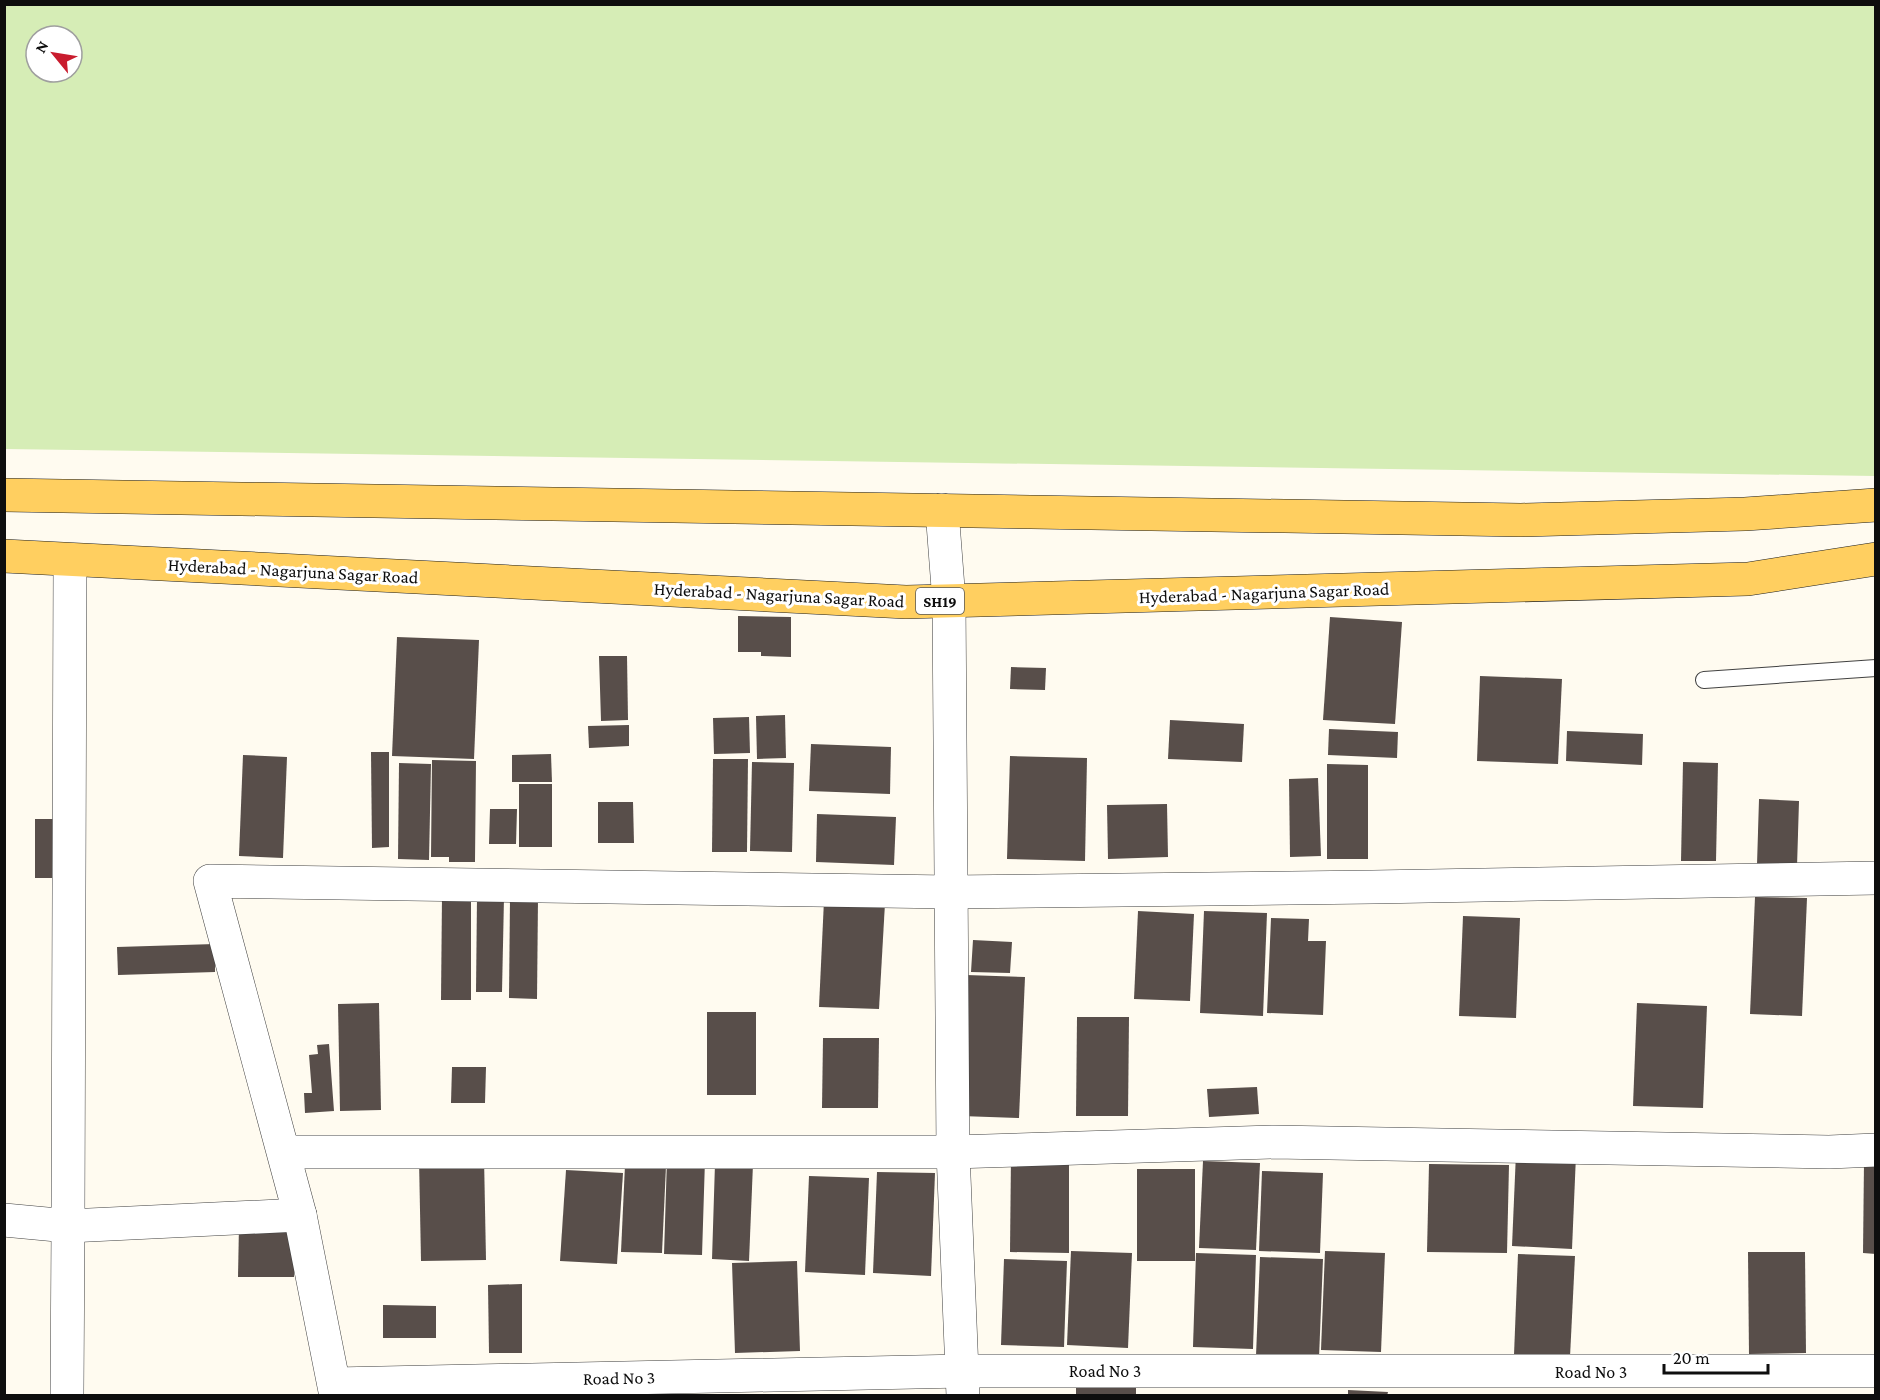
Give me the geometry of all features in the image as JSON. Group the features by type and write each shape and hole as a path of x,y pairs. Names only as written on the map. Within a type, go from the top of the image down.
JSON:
{"main road":[{"path":"4,495 1521,520 1745,514 1875,505"},
{"name":"Hyderabad - Nagarjuna Sagar Road","path":"4,556 906,602 1748,579 1875,559"}],"street":[{"path":"942,510 949,601 953,1152 963,1383"},
{"path":"67,1395 70,560"},
{"path":"336,1390 300,1215 210,881 950,892 1875,878"},
{"path":"284,1152 953,1152 1274,1142 1818,1152 1875,1150"},
{"path":"4,1220 68,1226 300,1215"},
{"name":"Road No 3","path":"336,1390 1875,1371"}],"lane":[{"path":"1704,680 1875,669"}],"green space":[{"path":"5,4 1875,5 1875,476 5,449"}],"building":[{"path":"738,616 791,617 791,657 761,656 761,652 738,652"},
{"path":"1330,617 1402,622 1395,724 1323,720"},
{"path":"397,637 479,640 474,759 392,756"},
{"path":"599,656 627,656 628,720 601,721"},
{"path":"1011,667 1046,668 1045,690 1010,689"},
{"path":"1480,676 1562,679 1558,764 1477,761"},
{"path":"785,715 786,758 757,759 756,716"},
{"path":"749,717 750,753 714,754 713,718"},
{"path":"1170,720 1244,724 1242,762 1168,759"},
{"path":"629,725 629,746 589,748 588,726"},
{"path":"1329,729 1398,732 1397,758 1328,755"},
{"path":"1567,731 1643,734 1642,765 1566,761"},
{"path":"811,744 891,747 890,794 809,791"},
{"path":"371,752 389,752 389,847 372,848"},
{"path":"551,754 552,782 512,782 512,755"},
{"path":"243,755 287,757 283,858 239,856"},
{"path":"1010,756 1087,758 1085,861 1007,859"},
{"path":"713,759 748,759 747,852 712,852"},
{"path":"432,760 476,761 475,862 449,862 449,857 431,857"},
{"path":"752,762 794,763 792,852 750,851"},
{"path":"1683,762 1718,763 1716,861 1681,861"},
{"path":"399,763 431,764 429,860 398,859"},
{"path":"1327,764 1368,765 1368,859 1327,859"},
{"path":"1318,778 1321,856 1290,857 1289,779"},
{"path":"519,784 552,784 552,847 519,847"},
{"path":"1759,799 1799,801 1797,867 1757,865"},
{"path":"598,802 633,802 634,843 598,843"},
{"path":"1167,804 1168,857 1108,859 1107,805"},
{"path":"490,809 517,809 516,844 489,844"},
{"path":"817,814 896,817 894,865 816,862"},
{"path":"35,819 63,819 62,878 35,878"},
{"path":"471,895 471,1000 441,1000 442,896"},
{"path":"477,897 504,897 502,992 476,992"},
{"path":"1755,897 1807,898 1802,1016 1750,1014"},
{"path":"510,898 538,898 537,999 509,998"},
{"path":"824,900 885,903 879,1009 819,1007"},
{"path":"1138,911 1194,914 1190,1001 1134,999"},
{"path":"1204,911 1267,913 1263,1016 1200,1013"},
{"path":"1463,916 1520,918 1516,1018 1459,1016"},
{"path":"1271,918 1309,919 1308,941 1326,941 1323,1015 1267,1013"},
{"path":"973,940 1012,942 1010,973 971,972"},
{"path":"215,944 215,972 118,975 117,947"},
{"path":"966,975 1025,977 1019,1118 961,1116"},
{"path":"379,1003 381,1110 340,1111 338,1004"},
{"path":"1637,1003 1707,1006 1703,1108 1633,1106"},
{"path":"707,1012 756,1012 756,1095 707,1095"},
{"path":"1077,1017 1129,1017 1128,1116 1076,1116"},
{"path":"823,1038 879,1038 878,1108 822,1108"},
{"path":"329,1044 334,1111 305,1113 304,1093 312,1093 309,1055 318,1054 317,1045"},
{"path":"452,1067 486,1067 485,1103 451,1103"},
{"path":"1257,1087 1259,1114 1209,1117 1207,1089"},
{"path":"1516,1153 1576,1155 1572,1249 1512,1246"},
{"path":"1011,1155 1069,1155 1069,1253 1010,1252"},
{"path":"484,1157 486,1260 421,1261 419,1159"},
{"path":"667,1159 705,1160 702,1255 664,1254"},
{"path":"1203,1161 1260,1163 1256,1250 1199,1248"},
{"path":"1864,1162 1876,1163 1876,1254 1863,1253"},
{"path":"715,1163 753,1164 749,1261 712,1259"},
{"path":"1429,1164 1509,1165 1507,1253 1427,1252"},
{"path":"625,1165 666,1166 662,1253 621,1252"},
{"path":"1137,1169 1195,1169 1195,1261 1137,1261"},
{"path":"566,1170 623,1173 617,1264 560,1261"},
{"path":"1262,1171 1323,1173 1320,1253 1259,1251"},
{"path":"877,1172 935,1173 931,1276 873,1273"},
{"path":"809,1176 869,1178 865,1275 805,1272"},
{"path":"239,1225 294,1225 294,1277 238,1277"},
{"path":"1071,1251 1132,1253 1128,1348 1067,1345"},
{"path":"1325,1251 1385,1253 1381,1352 1321,1350"},
{"path":"1748,1252 1805,1252 1806,1353 1749,1354"},
{"path":"1196,1253 1256,1255 1253,1349 1193,1347"},
{"path":"1518,1254 1575,1256 1570,1357 1514,1355"},
{"path":"1260,1257 1323,1259 1319,1358 1256,1356"},
{"path":"1004,1259 1067,1261 1064,1347 1001,1345"},
{"path":"797,1261 800,1351 735,1353 732,1263"},
{"path":"522,1284 522,1353 489,1353 488,1285"},
{"path":"383,1305 436,1306 436,1338 383,1338"},
{"path":"1076,1377 1136,1377 1136,1396 1076,1396"},
{"path":"1348,1390 1388,1392 1387,1396 1348,1396"}]}
